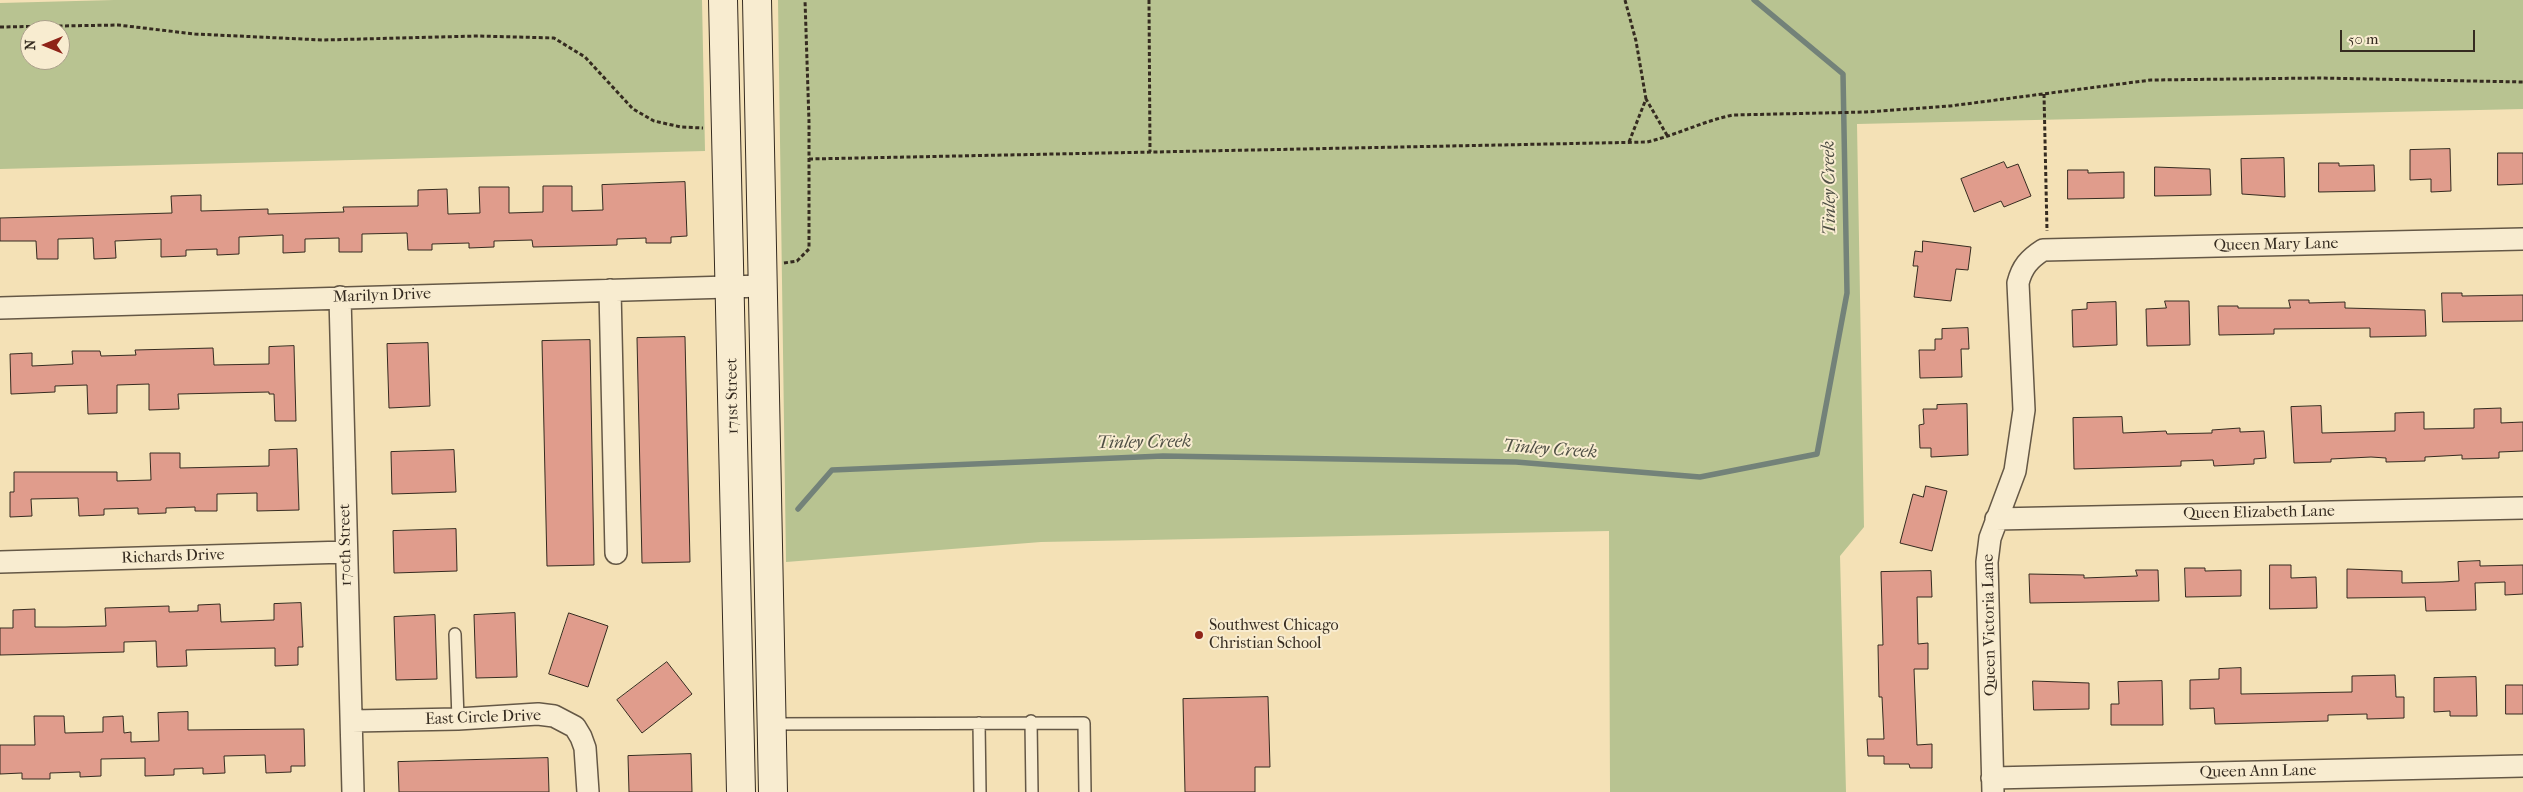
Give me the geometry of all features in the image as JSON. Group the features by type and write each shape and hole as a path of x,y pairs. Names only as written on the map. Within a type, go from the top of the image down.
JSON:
{"street":[{"name":"171st Street","path":"723,0 741,792"},
{"name":"171st Street","path":"757,0 770,274 771,724 773,792"},
{"name":"Queen Mary Lane","path":"2040,254 2523,239"},
{"name":"Queen Victoria Lane","path":"1992,785 1987,562 1990,538 2014,471 2024,410 2018,283 2021,270 2040,254"},
{"name":"Marilyn Drive","path":"0,308 731,286 770,274"},
{"path":"610,290 616,553"},
{"name":"170th Street","path":"340,298 353,792"},
{"name":"Queen Elizabeth Lane","path":"1996,519 2523,508"},
{"name":"Richards Drive","path":"0,562 346,552"},
{"name":"East Circle Drive","path":"352,721 458,719 538,714 554,716 574,727 585,748 588,792"},
{"name":"Queen Ann Lane","path":"1992,785 2523,766"}],"lane":[{"path":"455,634 458,719"},
{"path":"1031,721 1032,792"},
{"path":"771,724 1084,722 1085,792"},
{"path":"978,723 980,792"}],"path":[{"path":"770,274 798,261 809,249 805,0"},
{"path":"1149,0 1150,152"},
{"path":"1625,0 1636,41 1646,98 1668,137"},
{"path":"0,27 118,24 195,34 323,40 478,36 554,38 585,57 633,109 654,122 681,127 708,128"},
{"path":"809,159 1647,142 1668,137 1713,119 1732,115 1866,112 1950,106 2161,80 2320,78 2523,82"},
{"path":"2040,254 2044,94"},
{"path":"1629,142 1646,98"}],"green space":[{"path":"114,0 702,0 705,151 0,169 0,3"},
{"path":"778,0 2523,0 2523,109 1857,124 1864,527 1840,556 1846,792 1610,792 1609,531 1041,542 786,562"}],"building":[{"path":"2450,149 2451,191 2431,192 2431,179 2410,180 2410,150"},
{"path":"2498,153 2523,153 2523,184 2498,185"},
{"path":"2284,158 2285,197 2242,194 2241,159"},
{"path":"2004,162 2007,168 2018,164 2031,196 2004,207 2001,201 1974,212 1961,179"},
{"path":"2319,163 2339,163 2339,166 2374,165 2375,191 2319,192"},
{"path":"2155,167 2210,169 2211,195 2155,196"},
{"path":"2068,170 2088,170 2088,173 2124,172 2124,198 2068,199"},
{"path":"685,182 687,236 671,237 671,243 646,243 646,238 617,239 617,245 533,247 532,240 494,241 494,247 469,248 469,243 432,244 432,250 408,250 407,233 362,234 362,252 339,252 339,238 305,239 305,252 283,253 283,235 239,237 239,254 217,255 217,249 186,250 186,256 161,257 161,239 115,241 116,258 94,259 93,238 58,239 58,259 37,259 36,241 0,241 0,218 172,213 171,196 201,195 201,211 268,209 268,214 344,212 343,207 418,206 418,190 447,189 448,214 480,213 479,187 509,187 509,213 543,212 543,186 572,186 572,211 603,210 602,185"},
{"path":"1923,241 1971,247 1968,270 1956,269 1951,301 1914,297 1918,266 1913,266 1915,251 1922,252"},
{"path":"2442,293 2462,293 2462,296 2523,295 2523,321 2443,322"},
{"path":"2289,300 2309,300 2309,303 2345,302 2345,308 2425,310 2426,336 2370,337 2370,328 2274,329 2274,334 2219,335 2218,306 2290,308"},
{"path":"2165,301 2189,301 2190,345 2147,346 2146,309 2166,308"},
{"path":"2116,302 2117,345 2073,347 2072,310 2087,309 2087,303"},
{"path":"1968,328 1969,349 1961,349 1962,377 1920,378 1919,350 1935,350 1935,339 1942,339 1942,329"},
{"path":"685,337 690,562 642,563 637,338"},
{"path":"590,340 594,565 547,566 542,341"},
{"path":"428,343 430,406 389,408 387,344"},
{"path":"294,346 296,421 275,421 274,394 269,394 269,392 178,394 179,409 149,410 149,384 117,385 117,413 88,414 87,385 55,386 55,392 11,394 10,354 32,353 32,366 73,364 72,351 100,351 101,356 136,355 135,350 213,348 214,365 269,364 269,347"},
{"path":"1967,404 1968,455 1931,457 1931,448 1920,448 1919,425 1924,424 1923,409 1937,409 1937,405"},
{"path":"2321,406 2322,433 2395,431 2395,413 2424,412 2424,429 2474,428 2474,409 2501,408 2501,423 2523,422 2523,451 2499,452 2499,458 2462,459 2462,455 2425,457 2425,461 2386,462 2386,458 2371,457 2331,459 2331,462 2294,463 2291,407"},
{"path":"2122,417 2123,433 2166,431 2167,434 2212,433 2212,430 2240,428 2240,432 2264,431 2266,458 2254,459 2254,464 2214,466 2213,460 2181,461 2181,466 2074,469 2073,418"},
{"path":"297,449 299,510 257,511 257,493 217,494 217,511 195,511 195,507 166,508 166,513 138,514 138,508 104,509 104,515 79,516 78,498 31,499 32,516 10,517 10,492 14,492 14,472 117,472 117,481 151,480 150,453 180,453 180,468 269,466 269,450"},
{"path":"454,450 456,492 392,494 391,452"},
{"path":"1926,486 1947,491 1932,551 1900,543 1913,494 1923,497"},
{"path":"456,529 457,571 394,573 393,531"},
{"path":"2480,561 2480,566 2523,565 2523,594 2505,595 2505,582 2475,583 2476,610 2426,611 2425,597 2347,598 2347,569 2402,571 2402,583 2443,582 2459,581 2458,562"},
{"path":"2270,565 2291,565 2291,578 2316,577 2317,608 2270,609"},
{"path":"2185,568 2205,568 2205,571 2241,570 2241,596 2186,597"},
{"path":"2136,570 2158,570 2159,601 2030,603 2029,574 2084,575 2084,578 2137,576"},
{"path":"1931,571 1932,597 1917,597 1918,644 1928,643 1928,669 1914,669 1917,745 1932,744 1932,768 1910,768 1909,764 1884,764 1884,756 1868,756 1867,739 1884,739 1882,697 1879,697 1878,645 1883,645 1881,572"},
{"path":"301,603 303,647 298,647 298,665 275,666 275,648 186,650 187,666 157,667 156,641 124,642 124,652 0,655 0,628 13,628 13,610 35,609 35,627 65,627 106,626 105,608 169,606 169,612 198,611 198,605 220,604 221,622 274,620 274,604"},
{"path":"515,613 517,677 476,678 474,615"},
{"path":"569,613 608,626 588,687 549,674"},
{"path":"435,615 437,679 396,680 394,617"},
{"path":"667,662 692,694 642,733 617,700"},
{"path":"2241,668 2241,694 2352,692 2352,676 2395,675 2396,697 2404,697 2404,718 2367,719 2367,714 2328,715 2328,721 2215,724 2214,708 2190,709 2190,680 2219,679 2219,669"},
{"path":"2476,677 2477,716 2450,716 2450,711 2434,712 2434,678"},
{"path":"2033,681 2089,683 2089,709 2034,710"},
{"path":"2162,681 2163,725 2111,725 2111,704 2119,704 2118,682"},
{"path":"2506,685 2523,685 2523,714 2506,714"},
{"path":"1268,697 1270,767 1255,767 1255,792 1185,792 1183,699"},
{"path":"188,712 188,730 304,729 305,766 291,766 291,772 266,773 265,755 224,756 225,773 203,774 203,768 174,769 174,775 145,776 145,758 101,759 101,776 80,777 80,772 50,773 50,779 22,779 22,773 0,774 0,745 35,745 34,716 64,716 65,733 103,732 103,717 123,716 124,733 131,732 131,742 159,741 158,713"},
{"path":"691,754 692,792 629,792 628,756"},
{"path":"548,758 549,792 399,792 398,762"}],"waterway":[{"name":"Tinley Creek","path":"798,509 832,470 1163,456 1516,462 1700,477 1817,454 1847,293 1843,74 1754,0"}],"place":[{"name":"Southwest Chicago Christian School","path":"1199,635"}]}
